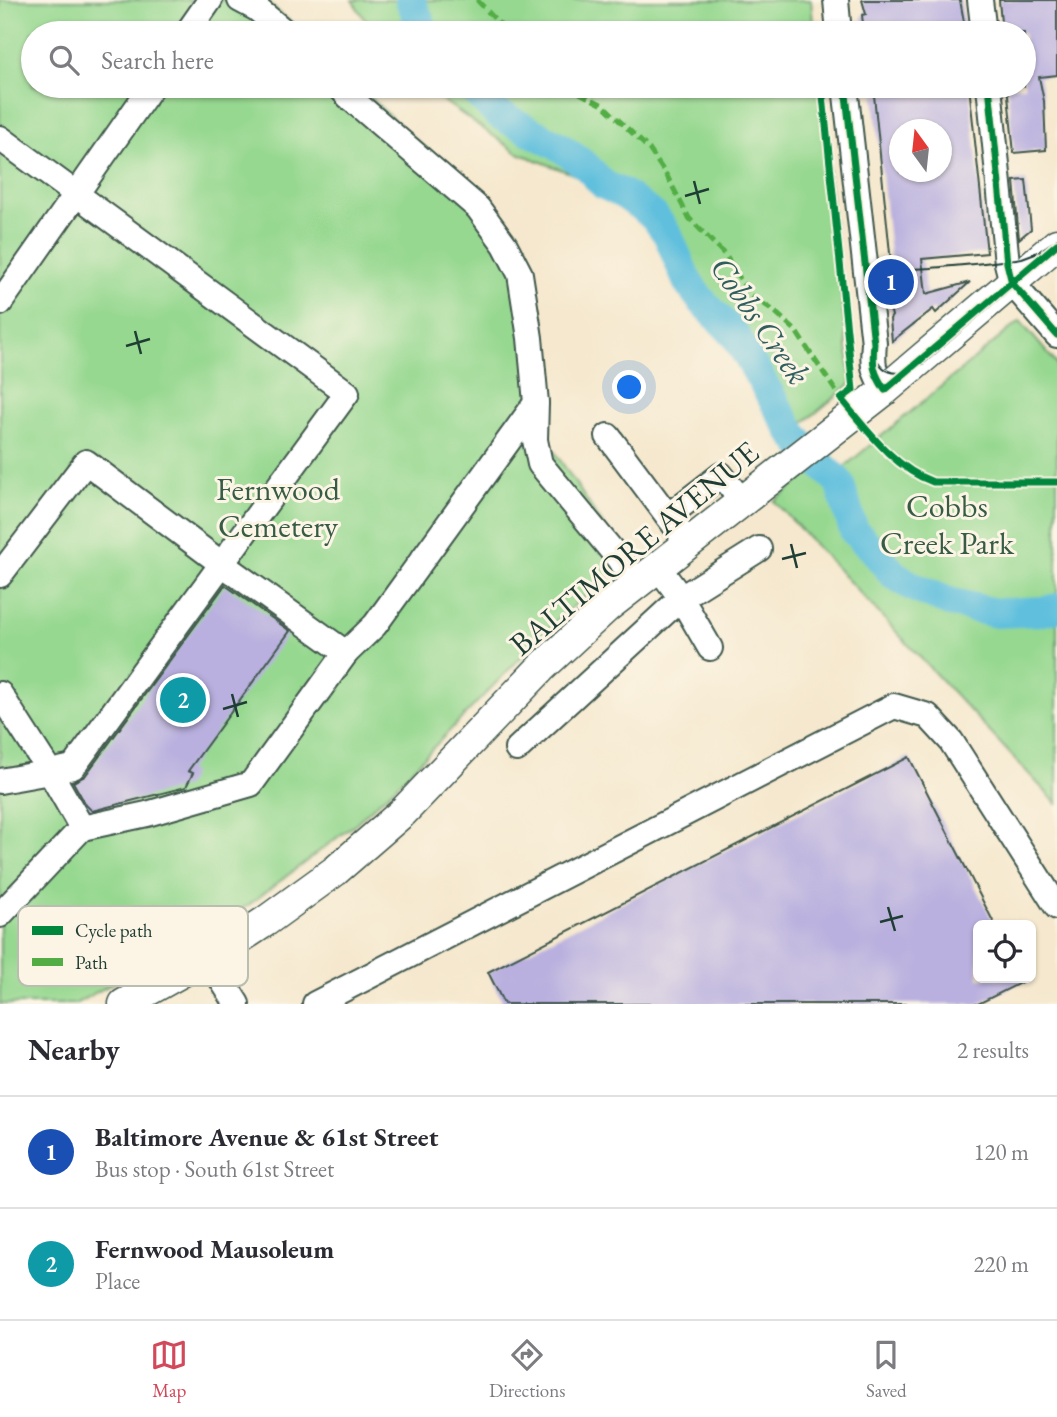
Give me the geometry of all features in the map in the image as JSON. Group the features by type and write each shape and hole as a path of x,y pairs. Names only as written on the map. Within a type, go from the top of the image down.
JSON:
{"main road":[{"name":"BALTIMORE AVENUE","path":"248,932 284,909 367,845 435,780 541,668 648,575 886,390 1057,244"},
{"name":"BALTIMORE AVENUE","path":"124,1004 156,986"}],"street":[{"path":"195,21 210,0"},
{"path":"240,0 272,21"},
{"path":"835,0 838,21"},
{"path":"980,0 983,21"},
{"path":"0,303 144,98"},
{"path":"350,98 478,208 505,245 520,274 536,402 535,440 540,464 648,575 681,598 710,648"},
{"path":"846,98 874,343 874,374 886,390"},
{"path":"990,98 1007,263 1012,283 1057,335"},
{"path":"0,138 346,393 74,767 0,780"},
{"path":"0,915 82,828 147,814 251,784 346,653 375,625 536,402"},
{"path":"608,436 688,543"},
{"path":"0,575 86,462 346,653"},
{"path":"668,516 721,475 742,501"},
{"path":"517,749 681,598 759,549"},
{"path":"0,694 82,828"},
{"path":"315,1004 894,706 928,716 951,741 1057,907"},
{"path":"226,986 237,1004"}],"green space":[{"name":"Fernwood Cemetery","path":"0,0 264,0 289,21 21,21 21,98 371,98 404,130 490,201 523,244 543,319 549,394 549,443 612,539 619,568 558,619 397,785 355,824 247,906 18,906 18,986 108,986 75,1004 0,1004"},
{"path":"352,0 811,0 813,21 366,21"},
{"path":"439,98 820,98 851,384 792,432 735,335 701,300 687,281 668,235 654,216 622,193 518,153"},
{"name":"Cobbs Creek Park","path":"1020,321 1057,364 1057,804 774,501 816,469 832,477"}],"building":[{"path":"862,0 960,0 964,21 863,21 862,15 866,14"},
{"path":"999,0 1057,0 1057,75 1039,77 1044,101 1046,150 1014,153 1008,98 1036,98 1036,21 1001,21"},
{"path":"874,98 970,98 987,253 922,259 926,294 970,282 936,313 933,309 892,341 892,316 888,299 907,295 904,261 891,263"},
{"path":"1026,180 1031,229 1019,239 1014,181"},
{"path":"225,585 290,631 188,771 193,773 186,787 92,811 73,782 85,776"},
{"path":"909,757 992,920 973,920 973,983 1020,983 978,1004 504,1004 488,972"}],"waterway":[{"name":"Cobbs Creek","path":"410,0 420,21"},
{"name":"Cobbs Creek","path":"481,98 498,114 560,147 586,166 604,185 622,193 654,216 668,235 687,281 701,300 735,335 792,432 839,482 854,531 893,574 913,587 949,602 996,613 1057,608"}],"tram line":[{"path":"1057,239 1038,252 1022,258 901,270 878,280 869,290 866,304 871,341 878,361 883,368 899,373 923,364 1057,249"}],"marked path":[{"path":"477,0 497,21"},
{"path":"589,98 603,105 649,149 689,218 726,256 750,295 773,310 795,330 841,399"}],"cycle path":[{"path":"823,98 853,390 841,399 894,458 919,476 933,482 1057,482"},
{"path":"846,98 874,343 873,363 885,390 1057,244"},
{"path":"990,98 1007,263 1012,283 1057,335"}],"place":[{"name":"Baltimore Avenue & 61st Street","path":"891,282"},
{"name":"Fernwood Mausoleum","path":"183,700"}]}
